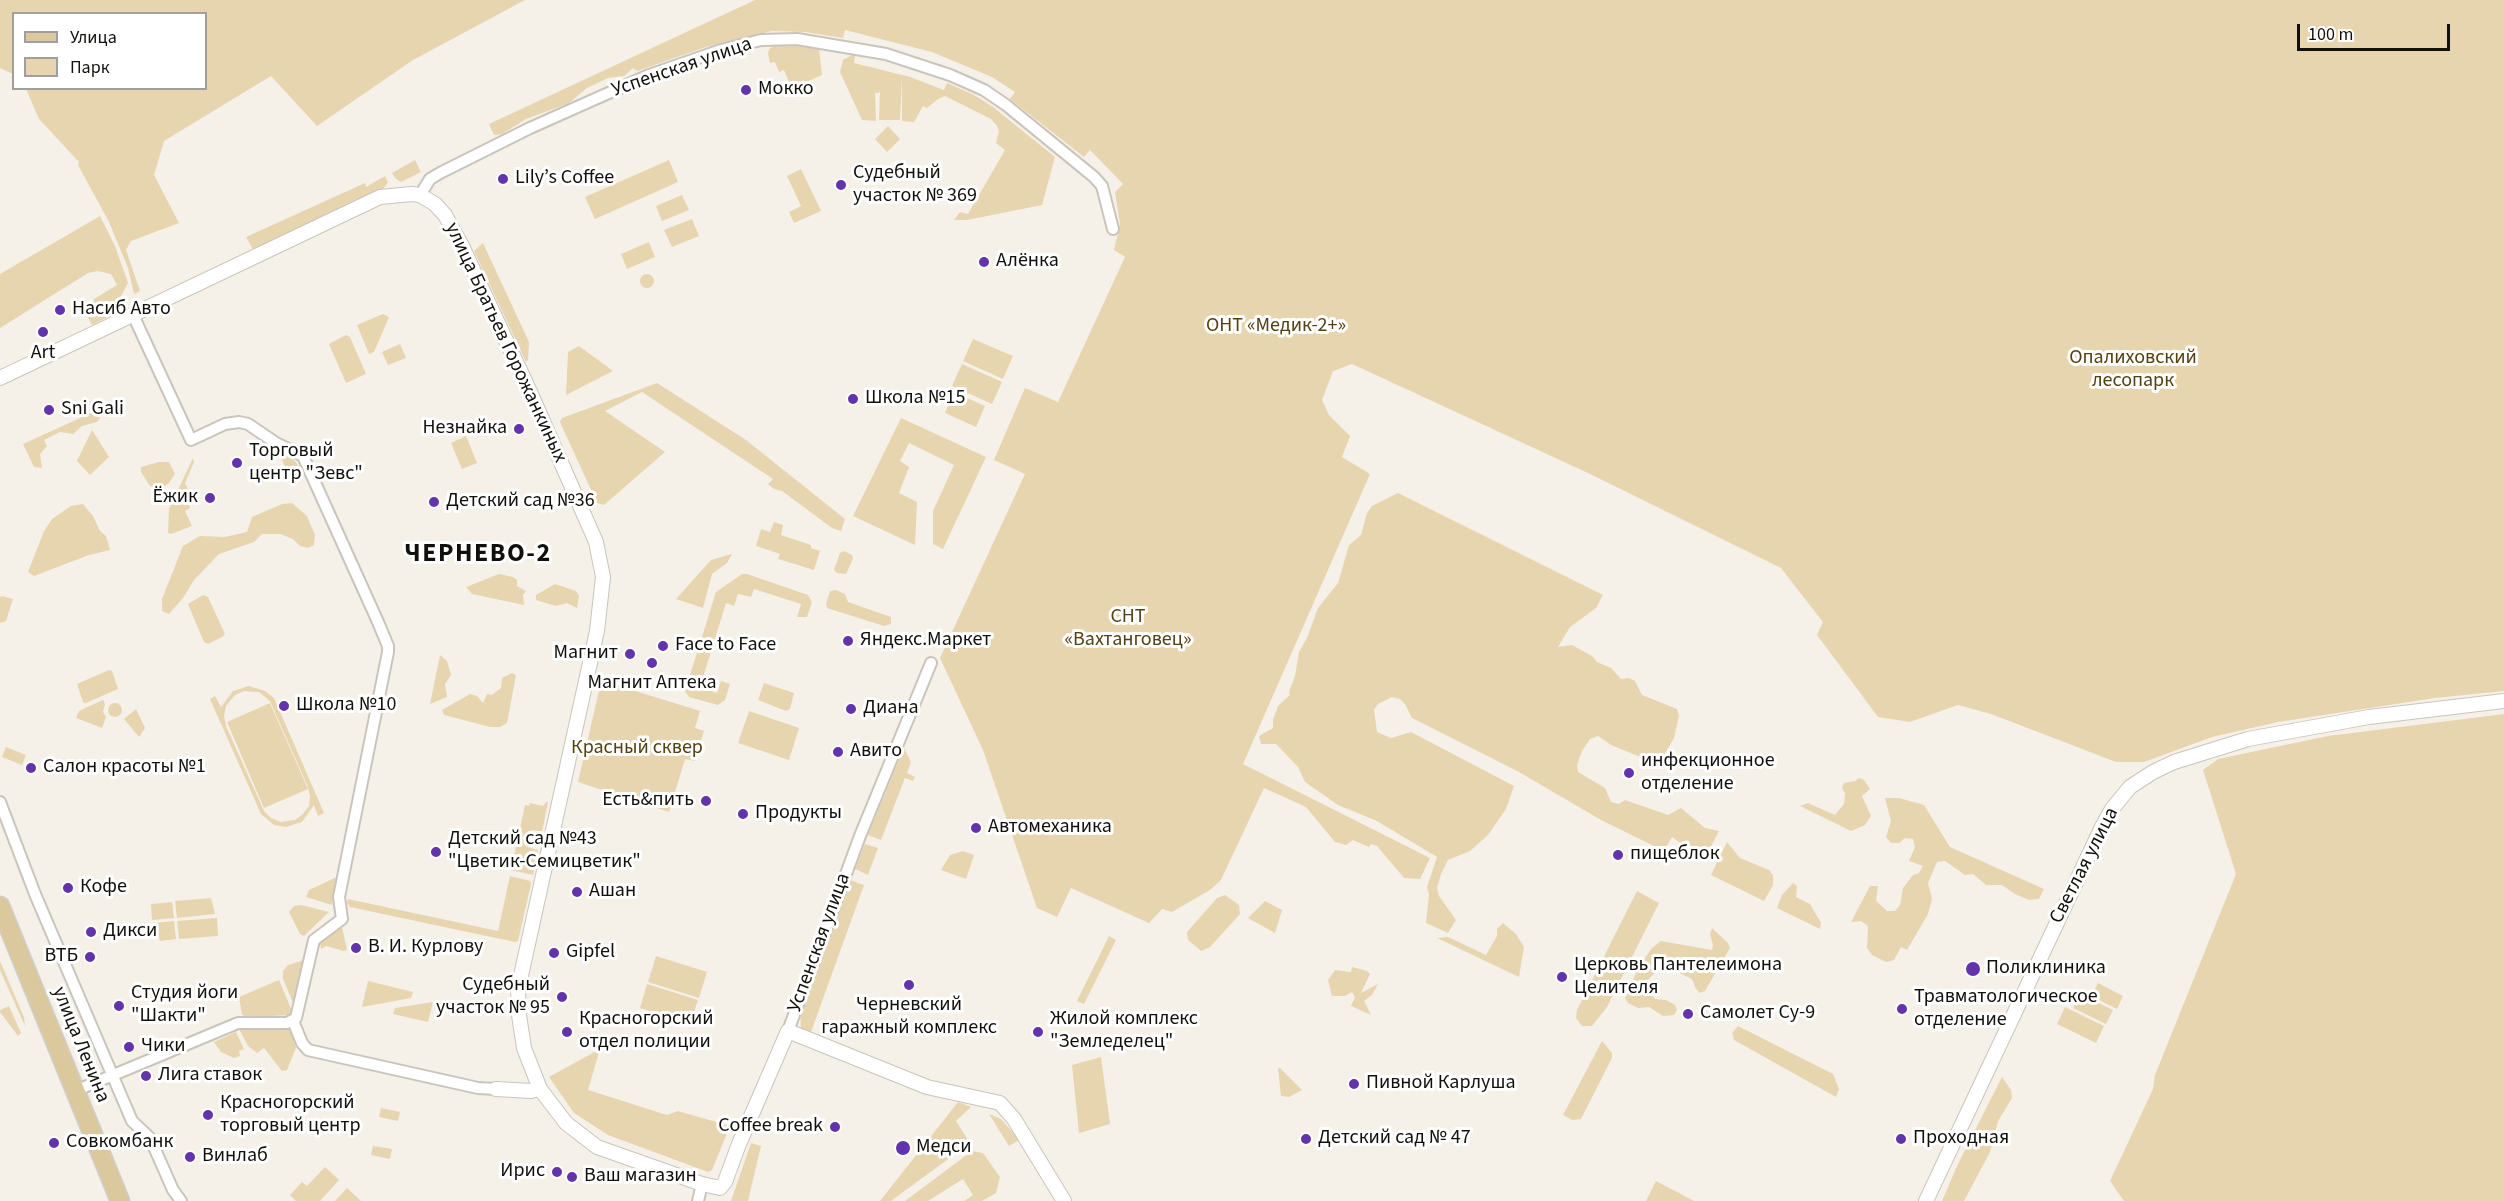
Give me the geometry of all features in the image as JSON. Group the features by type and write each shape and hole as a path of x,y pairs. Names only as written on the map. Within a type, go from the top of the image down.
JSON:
{"main road":[{"name":"улица Ленина","path":"0,906 120,1201"},
{"name":"улица Ленина","path":"0,938 106,1201"}],"street":[{"name":"Успенская улица","path":"420,195 430,179 440,173 530,128 649,75 721,50 765,40 797,39 886,54 950,75 984,90 1006,105 1094,177 1102,186 1113,228"},
{"path":"0,378 380,197 400,194 420,195"},
{"name":"улица Братьев Горожанкиных","path":"420,195 435,204 445,215 465,254 584,513 596,542 603,577 597,631 518,996 524,1048 540,1089 566,1123 589,1142 608,1151 702,1184"},
{"path":"133,315 191,440 225,424 239,422 248,424 276,443 303,456 388,646 339,897 342,919 314,940 293,1021 303,1046 308,1050 478,1088 531,1091 540,1089"},
{"name":"Успенская улица","path":"702,1184 716,1188 725,1182 788,1031 860,836 931,663"},
{"name":"Светлая улица","path":"1926,1201 2102,827 2112,809 2130,787 2174,762 2248,739 2369,717 2504,701"},
{"path":"0,802 35,894 132,1121 150,1138 165,1174 181,1201"},
{"path":"75,1091 238,1023 293,1021"},
{"path":"788,1031 927,1087 1000,1103 1014,1119 1064,1201"},
{"path":"698,1201 702,1184"}],"green space":[{"path":"0,0 525,0 413,60 317,126 271,76 164,141 154,175 179,223 131,241 126,250 140,291 134,294 128,268 109,222 78,165 79,162 39,119 26,90 207,90 207,12 12,12 12,74 0,68"},
{"name":"Опалиховский лесопарк","path":"755,0 2504,0 2504,691 2435,698 2278,722 2212,737 2144,762 2116,762 1991,714 1958,705 1910,722 1878,717 1817,635 1823,622 1781,568 1590,474 1352,364 1333,371 1322,400 1329,415 1350,436 1342,457 1370,474 1243,764 1430,858 1420,879 1404,878 1377,846 1371,844 1369,847 1353,840 1346,845 1335,842 1306,807 1264,788 1221,880 1210,890 1172,912 1162,909 1149,923 1071,888 1057,917 1037,908 983,750 940,658 1025,474 994,460 1025,388 1058,402 1125,257 1114,250 1120,224 1115,192 1123,184 1090,150 1084,157 1010,99 1015,92 992,77 932,52 845,30 843,38 805,32 772,31 706,47 637,71 633,68 624,76 608,78 587,88 569,103 526,119 502,134 494,135 489,124"},
{"path":"775,46 819,49 822,75 791,87 784,70 779,72 775,62 770,63 768,53 770,48"},
{"path":"852,55 855,56 854,63 910,77 944,90 947,83 974,95 993,107 1055,157 1042,205 967,220 954,220 960,212 968,214 1005,150 996,143 999,131 997,126 991,119 945,96 927,108 923,106 914,122 902,121 902,77 900,120 879,120 880,91 875,93 876,121 862,120 840,72 843,60"},
{"path":"888,126 900,139 887,152 875,139"},
{"path":"415,160 421,172 401,182 395,178 392,173"},
{"path":"669,160 678,182 595,219 585,197"},
{"path":"801,169 821,211 794,223 789,212 801,206 787,176"},
{"path":"385,176 388,182 381,192 254,251 246,237 365,183 366,187"},
{"path":"682,195 689,210 662,221 656,206"},
{"path":"100,216 115,246 128,283 118,302 118,312 92,325 86,314 91,311 94,299 117,285 111,274 98,271 88,273 0,328 0,274"},
{"path":"692,219 699,236 672,247 664,230"},
{"path":"649,242 655,257 627,269 621,254"},
{"path":"483,243 529,342 526,362 474,251"},
{"path":"647,274 652,276 654,281 652,286 647,288 642,286 640,281 642,276"},
{"path":"383,314 389,317 374,352 369,354 357,325"},
{"path":"346,335 350,337 366,374 346,383 329,344"},
{"path":"973,339 1013,356 1003,379 963,361"},
{"path":"400,344 406,358 388,365 382,352"},
{"path":"579,346 613,371 566,395 568,352"},
{"path":"962,364 1002,382 992,404 952,386"},
{"path":"657,383 746,440 845,519 841,531 832,528 782,491 774,489 768,484 773,479 642,392 605,411 665,452 604,505 597,503 560,422 562,418"},
{"path":"954,392 985,406 976,427 945,413"},
{"path":"102,408 102,415 97,422 82,426 73,434 60,432 44,440 47,446 40,454 42,468 34,467 23,444"},
{"path":"901,418 986,457 943,549 933,544 933,511 954,465 909,443 900,461 909,467 899,493 917,502 915,545 853,516"},
{"path":"92,430 109,457 90,475 77,461"},
{"path":"466,436 477,463 462,469 451,443"},
{"path":"280,455 294,460 301,469 288,474"},
{"path":"193,458 194,462 185,483 190,493 185,495 190,508 185,511 192,526 171,534 168,533 169,509"},
{"path":"169,462 175,474 161,489 150,486 141,472 141,467"},
{"path":"1398,493 1603,595 1596,608 1570,627 1558,647 1572,645 1592,656 1597,662 1611,668 1621,679 1629,678 1635,681 1642,695 1677,709 1679,716 1674,738 1664,755 1658,759 1650,761 1611,745 1598,736 1590,739 1582,751 1577,765 1578,772 1605,788 1611,802 1619,804 1625,800 1668,815 1681,808 1705,828 1719,831 1704,860 1672,837 1664,851 1601,820 1519,772 1412,718 1405,704 1400,699 1392,697 1378,704 1374,710 1377,732 1391,738 1411,732 1514,786 1506,809 1488,835 1470,851 1448,860 1441,874 1437,888 1439,896 1456,920 1448,933 1426,923 1429,895 1427,887 1437,857 1377,821 1338,805 1305,782 1298,767 1276,744 1261,744 1259,736 1273,728 1278,706 1290,695 1299,652 1318,608 1338,583 1349,545 1361,535 1367,513 1372,506"},
{"path":"292,503 307,516 315,535 314,545 308,548 280,534 262,534 254,542 219,554 194,580 183,598 169,614 162,611 162,599 183,546 200,536 225,537 247,532 252,517 282,504"},
{"path":"83,504 93,516 100,531 106,536 110,550 89,555 34,576 28,572 44,531 52,519 71,506"},
{"path":"774,522 783,525 781,535 811,545 811,548 820,551 814,570 778,559 780,554 756,546 761,529 770,532"},
{"path":"844,551 852,555 853,559 846,574 837,573 834,570 840,553"},
{"path":"732,554 727,563 712,574 703,608 676,599 711,560"},
{"path":"499,574 513,577 517,580 517,586 526,591 523,595 524,605 472,594 466,587"},
{"path":"742,574 808,595 812,602 807,617 797,617 801,604 754,589 751,597 738,594 734,606 726,603 700,687 717,693 721,681 730,684 725,700 718,705 689,697 685,691 716,592"},
{"path":"555,584 576,591 579,596 577,608 567,603 556,606 536,600 536,595"},
{"path":"836,590 845,594 848,602 891,617 891,624 884,626 827,608 830,591"},
{"path":"203,595 208,597 225,634 208,644 204,642 188,604"},
{"path":"0,597 13,599 6,621 0,623"},
{"path":"440,655 447,661 451,675 445,684 447,697 430,704"},
{"path":"109,670 112,671 118,689 86,703 83,702 77,684"},
{"path":"512,673 516,675 507,723 500,727 490,727 444,715 442,710 470,694 477,696 483,703 487,694 492,695 501,688 502,678"},
{"name":"Красный сквер","path":"603,681 700,711 695,728 704,731 695,761 685,759 669,812 578,782"},
{"path":"764,683 794,693 790,709 786,711 758,700"},
{"path":"249,686 265,691 274,698 324,813 318,816 314,805 302,822 286,827 274,825 261,814 210,699 215,696 221,707 233,691","holes":["244,691 259,692 270,701 308,787 309,806 295,820 281,822 271,818 264,811 226,726 224,716 226,706 235,695"]},
{"path":"103,700 105,704 103,712 106,717 102,728 76,718 79,711"},
{"path":"112,703 118,703 122,710 118,717 112,717 108,713 108,707"},
{"path":"270,703 308,789 264,808 227,722"},
{"path":"136,709 145,728 139,737 124,719"},
{"path":"749,711 799,728 789,760 738,743"},
{"path":"2504,714 2504,1201 2124,1201 2110,1181 2153,1089 2155,1075 2236,874 2203,770 2218,759 2328,736"},
{"path":"6,747 26,755 22,765 2,757"},
{"path":"904,748 911,762 907,773 915,777 913,781 905,778 881,840 868,835"},
{"path":"1859,778 1864,780 1870,789 1862,796 1871,816 1865,825 1851,831 1800,806 1808,803 1835,815 1844,804 1845,793 1842,788 1844,783"},
{"path":"1885,798 1899,798 1924,805 1950,847 2044,889 2039,899 2029,900 2002,885 1986,885 1973,874 1965,875 1945,861 1937,862 1928,883 1932,899 1928,914 1907,950 1901,947 1894,960 1886,962 1872,955 1867,948 1868,926 1861,921 1851,922 1870,886 1878,886 1876,901 1887,911 1895,911 1900,905 1903,888 1923,866 1909,861 1915,847 1913,839 1905,838 1899,843 1891,843 1886,837 1891,821"},
{"path":"548,802 542,832 532,830 528,847 538,850 533,875 511,870 525,805 529,806 530,803 543,806"},
{"path":"1727,842 1740,858 1769,870 1773,875 1773,885 1764,901 1711,875"},
{"path":"865,844 878,848 868,875 855,869"},
{"path":"963,851 974,855 966,879 941,870 950,855"},
{"path":"339,876 332,905 306,897 309,890"},
{"path":"510,876 530,881 531,884 518,941 515,942 350,907 347,903 348,899 498,931"},
{"path":"850,880 864,885 811,1032 801,1029 800,1008"},
{"path":"1793,883 1797,886 1796,897 1810,904 1821,923 1820,929 1777,908 1782,895"},
{"path":"1637,891 1659,903 1607,1007 1592,1026 1582,1026 1576,1018 1577,1010"},
{"path":"1225,895 1239,905 1240,914 1210,947 1201,951 1188,940 1187,932 1217,898"},
{"path":"211,898 215,914 177,918 175,901"},
{"path":"1265,901 1282,910 1275,933 1248,918"},
{"path":"172,902 174,918 152,920 151,904"},
{"path":"301,905 329,912 304,936 300,934 289,912 294,906"},
{"path":"217,918 218,936 179,939 177,921"},
{"path":"174,921 176,939 160,941 155,923"},
{"path":"1503,923 1516,934 1524,947 1519,977 1437,938 1448,937 1486,955 1497,936 1497,929"},
{"path":"342,927 347,950 326,946 321,949 320,942"},
{"path":"1712,928 1728,943 1730,948 1705,991 1700,993 1692,979 1677,972 1672,962 1667,960 1648,980 1646,986 1655,999 1666,1000 1675,1005 1677,1010 1674,1015 1663,1016 1649,1007 1638,1008 1628,1003 1625,998 1639,966 1652,948 1661,941 1712,950 1710,934"},
{"path":"1109,936 1116,940 1084,1004 1077,1001"},
{"path":"656,956 707,972 699,998 648,982"},
{"path":"304,960 293,1003 283,979 283,971 288,965"},
{"path":"0,961 24,1017 25,1026 0,970"},
{"path":"1352,967 1370,974 1361,993 1378,984 1372,995 1364,1001 1371,1015 1351,1006 1355,997 1352,992 1345,996 1332,996 1328,980 1335,970 1351,972"},
{"path":"279,980 292,1011 291,1015 248,1017 242,1015 239,997"},
{"path":"368,981 413,992 411,998 362,1007"},
{"path":"2098,983 2123,996 2117,1009 2091,996"},
{"path":"647,984 698,1000 690,1024 640,1008"},
{"path":"2080,994 2113,1010 2106,1024 2073,1008"},
{"path":"433,1002 428,1022 393,1014 395,1008"},
{"path":"9,1006 21,1033 18,1036 0,1012"},
{"path":"2065,1007 2104,1026 2096,1043 2057,1024"},
{"path":"1738,1026 1833,1074 1839,1089 1836,1097 1734,1040 1732,1033"},
{"path":"288,1028 291,1030 296,1048 287,1070 282,1071 264,1048 257,1053 248,1046 239,1029"},
{"path":"236,1032 244,1049 239,1051 240,1056 234,1058 221,1052 214,1042"},
{"path":"1602,1041 1612,1053 1612,1058 1581,1119 1572,1120 1563,1115"},
{"path":"600,1049 588,1090 667,1115 678,1111 730,1126 712,1170 708,1172 608,1135 574,1113 549,1077"},
{"path":"1101,1057 1110,1124 1079,1133 1072,1065"},
{"path":"1278,1068 1302,1090 1289,1097 1281,1096"},
{"path":"2002,1077 2011,1090 2012,1098 1998,1121 1990,1152 1964,1201 1942,1201 1957,1166"},
{"path":"958,1102 971,1107 956,1121 970,1143 891,1201 880,1201"},
{"path":"381,1108 400,1112 398,1121 379,1117"},
{"path":"989,1114 1001,1119 1019,1140 1009,1146"},
{"path":"751,1143 761,1146 748,1201 731,1201"},
{"path":"373,1146 392,1149 390,1159 371,1155"},
{"path":"972,1151 983,1153 1000,1177 996,1193 982,1201 964,1201 973,1195 963,1179 928,1201 905,1201"},
{"path":"325,1167 339,1180 320,1201 296,1201 290,1195 302,1182 307,1186"},
{"path":"1656,1181 1694,1201 1646,1201"},
{"path":"347,1188 361,1201 335,1201"}],"place":[{"name":"Мокко","path":"746,90"},
{"name":"Lily’s Coffee","path":"503,179"},
{"name":"Судебный участок № 369","path":"841,185"},
{"name":"Алёнка","path":"984,262"},
{"name":"Насиб Авто","path":"60,310"},
{"name":"Art","path":"43,332"},
{"name":"Школа №15","path":"853,399"},
{"name":"Sni Gali","path":"49,410"},
{"name":"Незнайка","path":"519,429"},
{"name":"Торговый центр \"Зевс\"","path":"237,463"},
{"name":"Ёжик","path":"210,498"},
{"name":"Детский сад №36","path":"434,502"},
{"name":"Яндекс.Маркет","path":"848,641"},
{"name":"Face to Face","path":"663,646"},
{"name":"Магнит","path":"630,654"},
{"name":"Магнит Аптека","path":"652,663"},
{"name":"Школа №10","path":"284,706"},
{"name":"Диана","path":"851,709"},
{"name":"Авито","path":"838,752"},
{"name":"Салон красоты №1","path":"31,768"},
{"name":"инфекционное отделение","path":"1629,773"},
{"name":"Есть&пить","path":"706,801"},
{"name":"Продукты","path":"743,814"},
{"name":"Автомеханика","path":"976,828"},
{"name":"Детский сад №43 \"Цветик-Семицветик\"","path":"436,852"},
{"name":"пищеблок","path":"1618,855"},
{"name":"Кофе","path":"68,888"},
{"name":"Ашан","path":"577,892"},
{"name":"Дикси","path":"91,932"},
{"name":"В. И. Курлову","path":"356,948"},
{"name":"Gipfel","path":"554,953"},
{"name":"ВТБ","path":"90,957"},
{"name":"Поликлиника","path":"1973,969"},
{"name":"Церковь Пантелеимона Целителя","path":"1562,977"},
{"name":"Черневский гаражный комплекс","path":"909,985"},
{"name":"Судебный участок № 95","path":"562,997"},
{"name":"Студия йоги \"Шакти\"","path":"119,1006"},
{"name":"Травматологическое отделение","path":"1902,1009"},
{"name":"Самолет Су-9","path":"1688,1014"},
{"name":"Красногорский отдел полиции","path":"567,1032"},
{"name":"Жилой комплекс \"Земледелец\"","path":"1038,1032"},
{"name":"Чики","path":"129,1047"},
{"name":"Лига ставок","path":"146,1076"},
{"name":"Пивной Карлуша","path":"1354,1084"},
{"name":"Красногорский торговый центр","path":"208,1115"},
{"name":"Coffee break","path":"835,1127"},
{"name":"Детский сад № 47","path":"1306,1139"},
{"name":"Проходная","path":"1901,1139"},
{"name":"Совкомбанк","path":"54,1143"},
{"name":"Медси","path":"903,1148"},
{"name":"Винлаб","path":"190,1157"},
{"name":"Ирис","path":"557,1172"},
{"name":"Ваш магазин","path":"572,1177"}],"district":[{"name":"ЧЕРНЕВО-2","path":"478,555"}],"park label":[{"name":"ОНТ «Медик-2+»","path":"1276,327"},
{"name":"СНТ «Вахтанговец»","path":"1128,630"}]}
